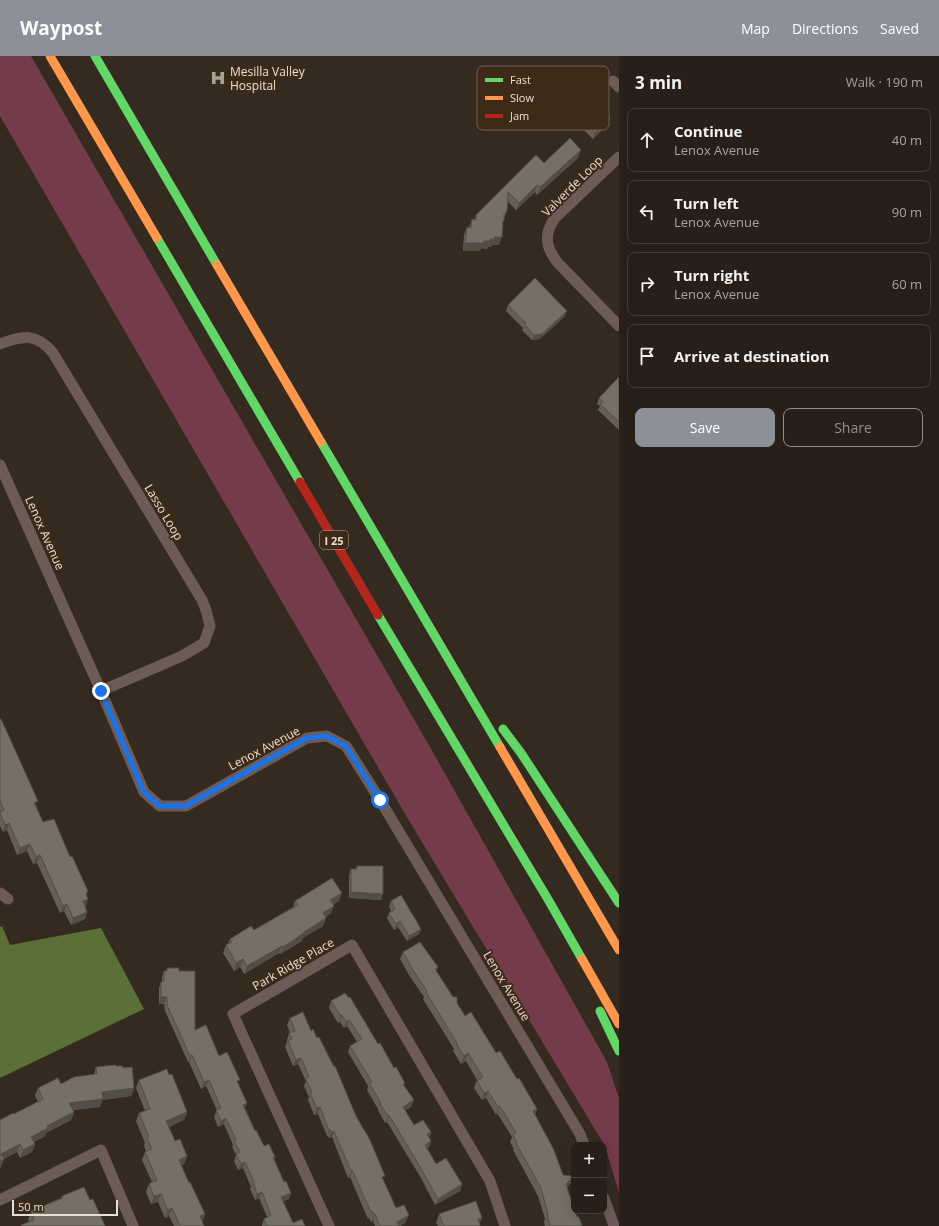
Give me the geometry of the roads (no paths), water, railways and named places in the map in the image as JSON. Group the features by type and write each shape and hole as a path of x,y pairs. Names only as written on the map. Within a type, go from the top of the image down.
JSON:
{"highway":[{"name":"I 25","path":"50,56 522,859 549,901 619,1024"},
{"path":"95,56 619,950"},
{"path":"439,644 520,753 619,903"},
{"path":"549,901 619,1051"}],"street":[{"name":"Valverde Loop","path":"619,157 555,218 551,224 547,238 550,252 558,264 619,326"},
{"name":"Lasso Loop","path":"0,344 22,337 36,338 46,345 53,353 202,600 206,610 210,626 204,642 182,656 101,691"},
{"name":"Lenox Avenue","path":"0,465 101,691 144,792 160,806 186,806 307,738 327,736 346,746 568,1113 583,1142"},
{"name":"Park Ridge Place","path":"329,1226 233,1014 352,945 490,1181 505,1226"},
{"path":"0,1200 101,1150 133,1226"},
{"path":"607,1206 614,1226"}],"place":[{"name":"Mesilla Valley Hospital","path":"218,78"}]}
